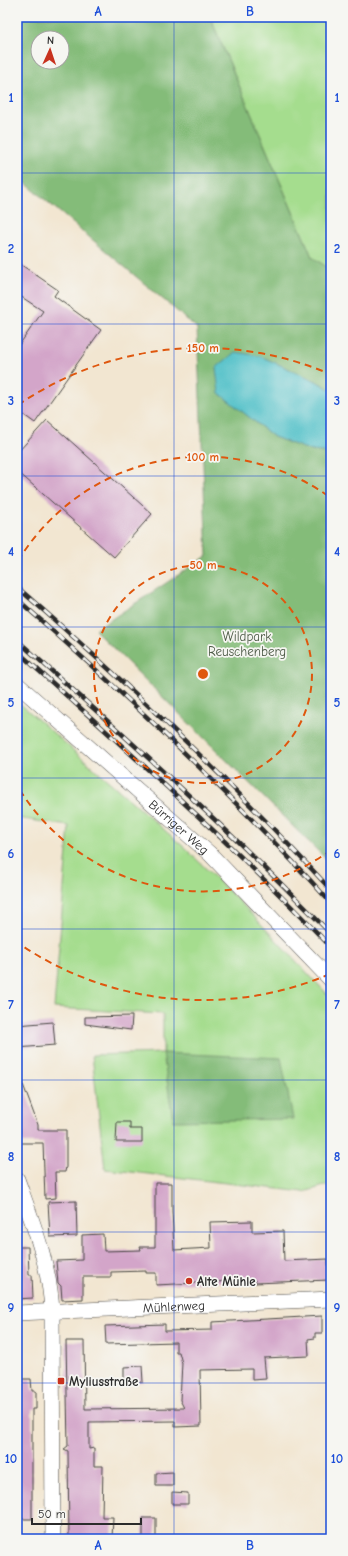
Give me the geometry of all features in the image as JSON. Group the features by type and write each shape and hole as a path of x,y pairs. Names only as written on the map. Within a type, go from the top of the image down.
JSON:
{"street":[{"name":"Bürriger Weg","path":"17,684 210,854 331,980"},
{"path":"17,1179 34,1227 48,1275 52,1311 53,1539"},
{"name":"Mühlenweg","path":"17,1313 331,1299"}],"green space":[{"name":"Wildpark Reuschenberg","path":"17,17 210,17 312,257 331,270 331,390 316,381 260,356 219,393 274,437 312,451 331,453 331,864 95,630 207,556 197,328 17,176"},
{"path":"210,17 331,17 331,270 312,257"},
{"path":"17,701 185,848 244,906 331,998 331,1184 304,1192 105,1169 92,1055 163,1053 163,1014 54,1008 69,826 17,818"},
{"path":"163,1053 281,1058 293,1119 173,1121"}],"water":[{"path":"235,352 260,356 316,381 331,390 331,453 312,451 274,437 219,393 216,368"}],"building":[{"path":"17,262 58,290 54,296 101,330 35,423 17,410 17,348 43,311 17,294"},
{"path":"47,420 152,514 114,557 17,471 17,453"},
{"path":"132,1016 131,1030 85,1024 85,1017"},
{"path":"53,1022 55,1045 17,1048 17,1025"},
{"path":"17,1071 38,1125 38,1130 66,1130 66,1167 65,1172 55,1172 56,1198 45,1199 43,1143 20,1143 20,1130 17,1114"},
{"path":"117,1122 130,1122 130,1129 142,1129 142,1142 116,1142"},
{"path":"155,1183 172,1183 174,1250 211,1248 210,1222 252,1221 252,1232 283,1231 284,1261 328,1259 329,1280 255,1283 255,1280 156,1285 156,1273 146,1273 146,1271 111,1272 111,1277 83,1277 83,1299 62,1300 61,1286 58,1283 56,1261 82,1260 82,1235 103,1234 104,1251 141,1250 140,1247 155,1247"},
{"path":"76,1201 77,1236 50,1237 48,1202"},
{"path":"17,1247 28,1247 29,1275 32,1275 33,1298 17,1299"},
{"path":"322,1316 322,1333 315,1333 315,1338 308,1339 309,1356 264,1358 266,1379 252,1380 252,1369 200,1370 201,1426 175,1427 175,1421 89,1422 89,1449 94,1448 94,1466 103,1466 102,1517 113,1517 112,1539 69,1539 68,1451 64,1449 68,1446 66,1341 84,1341 85,1409 184,1408 180,1400 182,1363 179,1352 176,1352 176,1342 106,1344 105,1326 165,1324 165,1331 212,1330 212,1322"},
{"path":"142,1366 143,1382 124,1383 124,1367"},
{"path":"17,1379 31,1379 32,1391 36,1391 36,1409 32,1409 32,1519 17,1519"},
{"path":"173,1472 173,1486 156,1486 156,1473"},
{"path":"172,1492 188,1493 188,1504 172,1504"},
{"path":"143,1518 156,1518 156,1539 143,1539"}],"railway":[{"path":"17,587 98,659 178,734 256,811 331,890"},
{"path":"17,599 178,746 256,823 331,903"},
{"path":"17,640 216,821 331,934"},
{"path":"17,651 137,759 216,833 331,947"}],"place":[{"name":"Alte Mühle","path":"189,1281"},
{"name":"Myliusstraße","path":"61,1381"}]}
